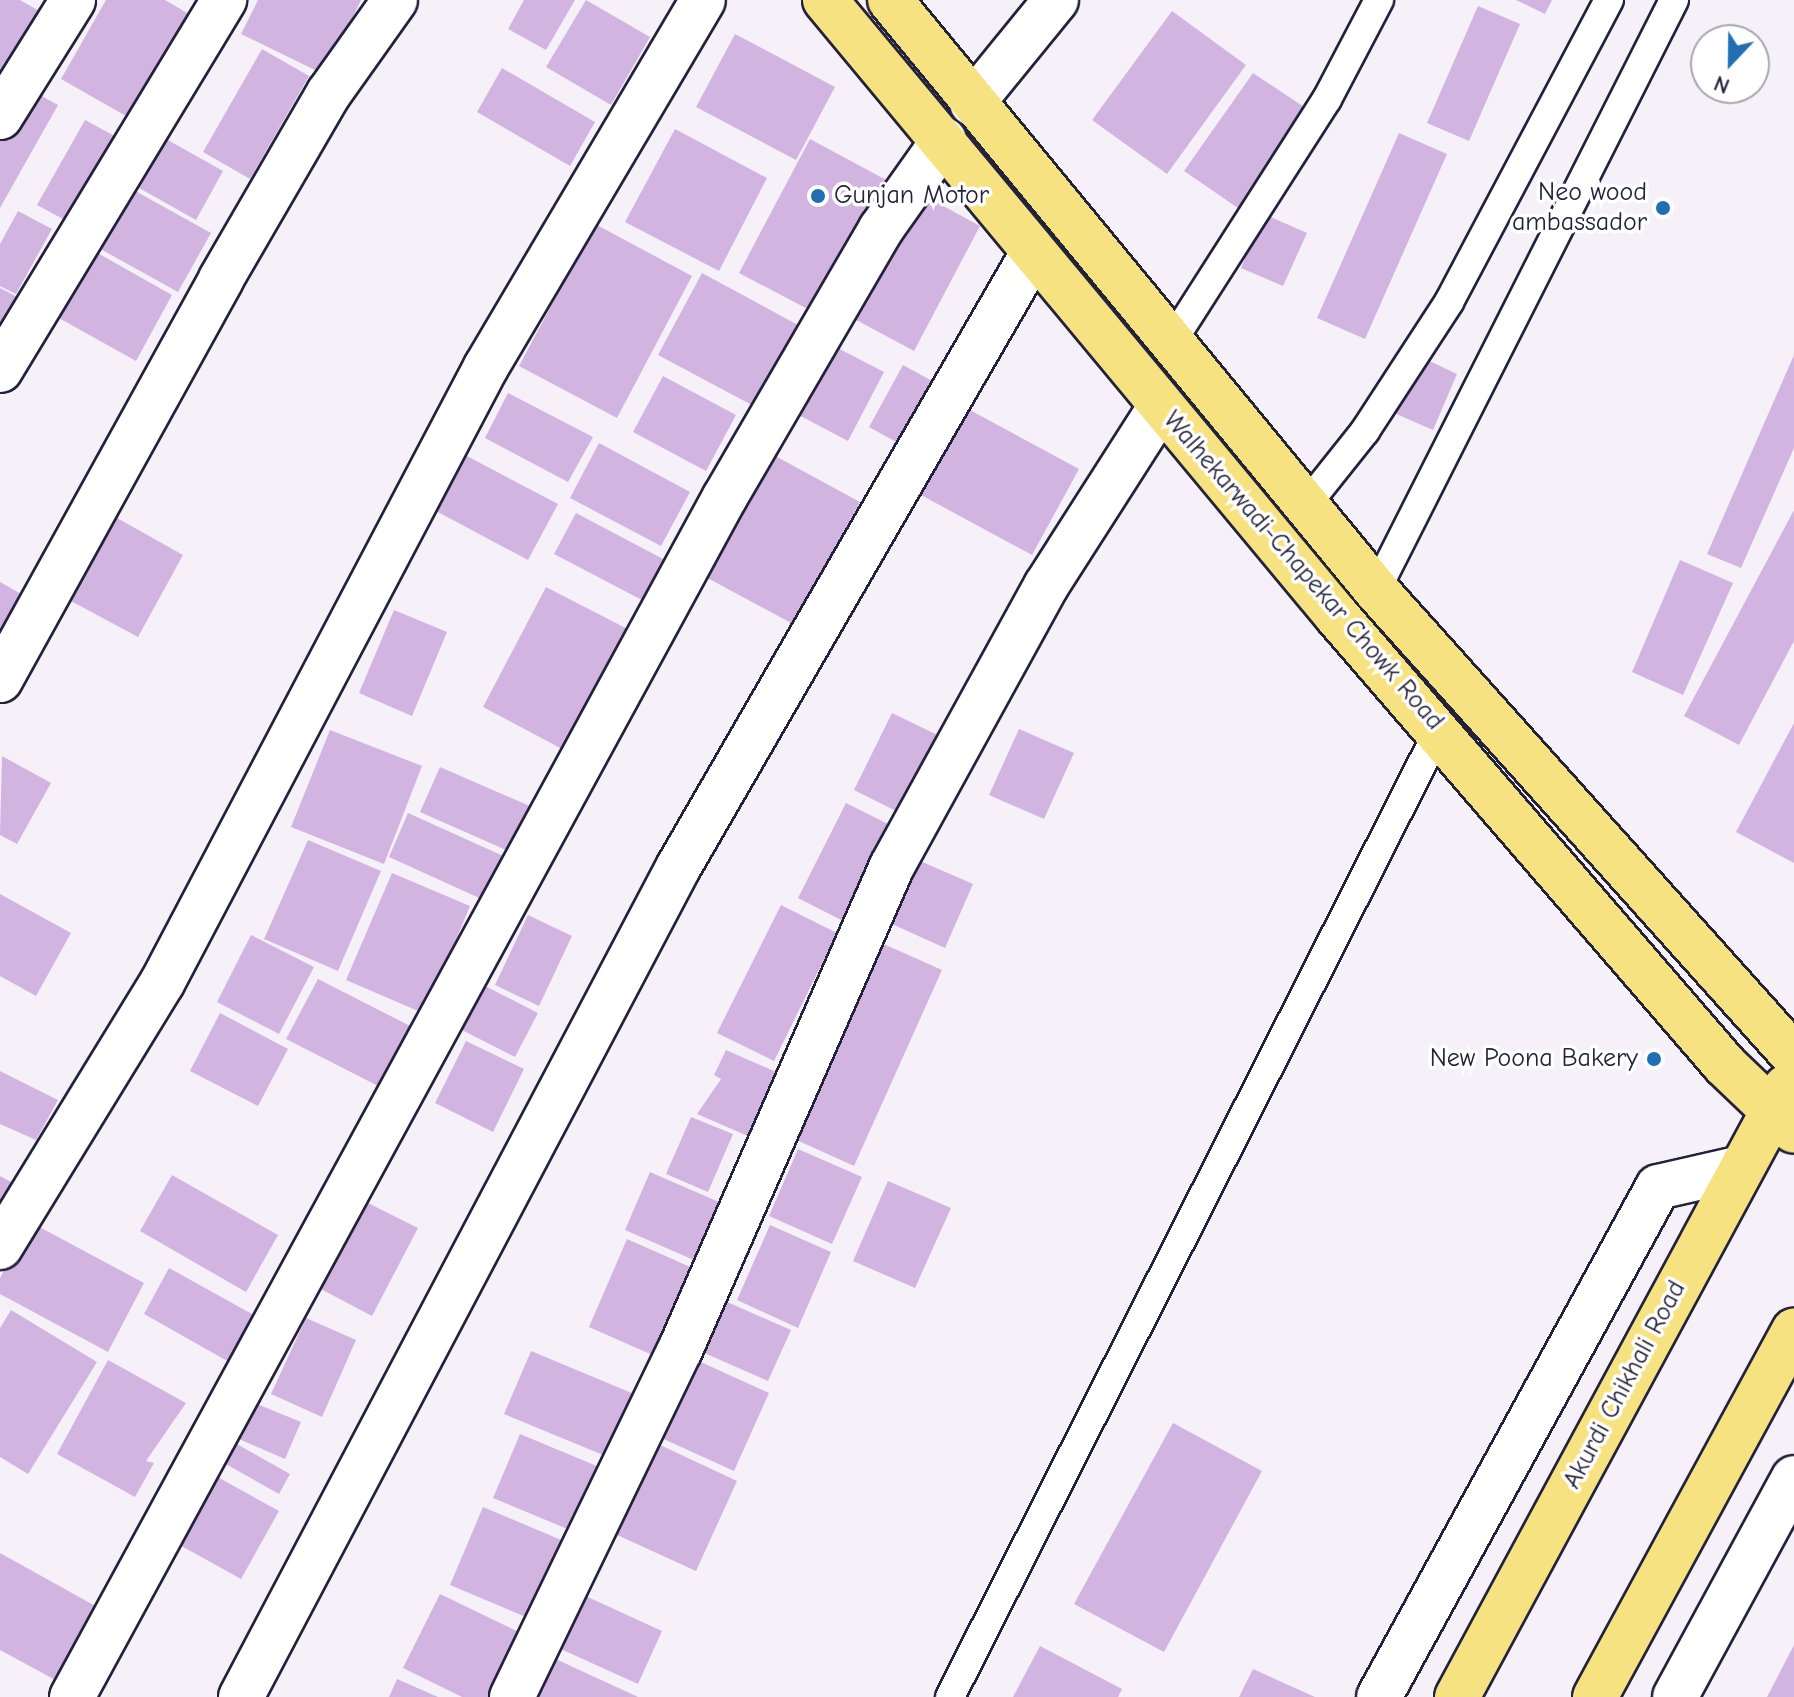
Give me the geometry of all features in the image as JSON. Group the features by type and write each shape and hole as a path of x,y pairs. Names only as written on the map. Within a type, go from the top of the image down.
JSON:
{"main road":[{"name":"Walhekarwadi-Chapekar Chowk Road","path":"825,0 944,140 1033,253 1161,406 1725,1065 1783,1120"},
{"name":"Walhekarwadi-Chapekar Chowk Road","path":"890,0 1169,346 1376,590 1794,1056"},
{"name":"Akurdi Chikhali Road","path":"1457,1697 1741,1168 1783,1120 1794,1073"},
{"path":"1595,1697 1794,1331"}],"street":[{"path":"0,117 73,0"},
{"path":"0,370 224,0"},
{"path":"0,680 229,265 329,93 395,0"},
{"path":"0,1247 162,983 486,367 703,0"},
{"path":"972,103 1056,0"},
{"path":"72,1697 725,497 881,229 944,140"},
{"path":"241,1697 679,866 1033,253"},
{"path":"512,1697 680,1350 892,866 1046,586 1161,406"},
{"path":"1379,1697 1658,1187 1741,1168"},
{"path":"1675,1697 1794,1478"}],"lane":[{"path":"1169,346 1327,99 1379,0"},
{"path":"1306,505 1365,431 1449,302 1609,0"},
{"path":"1376,590 1674,0"},
{"path":"950,1697 1439,730"}],"building":[{"path":"0,0 20,0 43,13 0,91"},
{"path":"106,0 165,0 199,20 140,124 61,79"},
{"path":"258,0 361,0 325,75 241,34"},
{"path":"524,0 575,0 546,50 508,29"},
{"path":"586,0 650,37 611,105 546,67"},
{"path":"1516,0 1552,0 1545,14"},
{"path":"1478,6 1520,24 1469,141 1427,123"},
{"path":"1172,11 1246,65 1167,174 1092,120"},
{"path":"735,34 835,87 796,160 696,107"},
{"path":"262,49 309,76 250,179 203,152"},
{"path":"502,68 595,122 570,166 477,112"},
{"path":"1253,73 1307,109 1238,208 1184,171"},
{"path":"24,86 58,105 0,208 0,129"},
{"path":"85,120 122,140 74,225 37,205"},
{"path":"675,129 767,178 719,271 625,222"},
{"path":"1399,133 1447,154 1365,339 1317,318"},
{"path":"159,135 223,171 196,220 132,184"},
{"path":"810,139 890,182 819,315 739,273"},
{"path":"128,187 211,233 178,292 95,246"},
{"path":"916,191 980,226 914,351 849,316"},
{"path":"18,211 52,229 16,294 0,286 0,244"},
{"path":"1264,214 1307,233 1283,286 1241,268"},
{"path":"595,224 692,276 617,418 519,366"},
{"path":"94,251 172,295 136,361 57,317"},
{"path":"702,273 811,332 767,413 658,355"},
{"path":"0,288 23,300 0,344"},
{"path":"828,343 884,372 848,441 791,411"},
{"path":"1794,355 1794,448 1741,568 1707,554"},
{"path":"1419,356 1457,374 1433,430 1394,413"},
{"path":"903,365 943,387 909,449 869,427"},
{"path":"663,376 736,415 706,471 633,432"},
{"path":"508,393 593,437 568,482 485,438"},
{"path":"968,409 1079,469 1032,555 921,495"},
{"path":"599,443 690,492 661,546 570,498"},
{"path":"768,452 860,502 793,624 702,575"},
{"path":"465,455 558,504 528,560 436,511"},
{"path":"1794,510 1794,641 1739,745 1684,716"},
{"path":"576,513 682,569 661,610 554,554"},
{"path":"117,518 183,555 138,637 71,601"},
{"path":"1680,560 1733,583 1683,695 1632,672"},
{"path":"0,582 30,599 0,654"},
{"path":"546,587 641,636 577,757 483,707"},
{"path":"394,610 447,632 412,716 359,693"},
{"path":"892,713 948,740 910,818 854,790"},
{"path":"1794,723 1794,863 1736,832"},
{"path":"1019,729 1074,753 1044,819 989,795"},
{"path":"330,730 422,766 384,864 291,827"},
{"path":"2,756 51,783 17,844 0,835"},
{"path":"440,767 532,807 513,853 420,812"},
{"path":"846,803 898,829 849,924 798,898"},
{"path":"408,813 519,863 499,907 389,857"},
{"path":"308,840 381,871 338,971 264,939"},
{"path":"911,857 973,884 945,948 883,920"},
{"path":"392,873 470,906 425,1014 346,980"},
{"path":"0,894 71,933 36,996 0,976"},
{"path":"781,905 837,933 774,1061 717,1033"},
{"path":"528,915 572,936 539,1006 495,985"},
{"path":"251,935 314,967 279,1034 217,1002"},
{"path":"877,941 942,970 854,1166 790,1137"},
{"path":"318,979 420,1031 388,1091 286,1039"},
{"path":"485,986 538,1013 515,1057 462,1030"},
{"path":"220,1013 288,1049 258,1106 190,1071"},
{"path":"466,1041 524,1069 493,1132 435,1103"},
{"path":"726,1050 785,1076 771,1109 761,1104 754,1120 764,1124 757,1140 697,1114 721,1079 714,1075"},
{"path":"0,1071 58,1100 36,1140 0,1124"},
{"path":"691,1117 733,1134 708,1192 666,1174"},
{"path":"798,1149 862,1177 832,1244 769,1216"},
{"path":"650,1172 728,1206 703,1264 625,1230"},
{"path":"172,1175 278,1235 246,1292 140,1231"},
{"path":"0,1176 28,1191 0,1231"},
{"path":"888,1181 951,1208 915,1288 853,1261"},
{"path":"362,1200 418,1228 372,1316 317,1287"},
{"path":"30,1222 144,1283 108,1352 0,1294 0,1278"},
{"path":"770,1225 831,1252 798,1328 737,1300"},
{"path":"627,1239 704,1273 666,1361 589,1327"},
{"path":"169,1268 263,1320 238,1367 144,1314"},
{"path":"725,1301 791,1330 768,1381 702,1352"},
{"path":"11,1310 97,1362 28,1474 0,1457 0,1328"},
{"path":"306,1318 356,1340 322,1417 271,1394"},
{"path":"531,1351 646,1399 620,1462 504,1414"},
{"path":"692,1358 769,1393 734,1471 657,1436"},
{"path":"108,1360 186,1403 146,1461 154,1463 135,1497 57,1454"},
{"path":"247,1400 301,1422 285,1459 232,1436"},
{"path":"1173,1423 1262,1471 1164,1652 1074,1604"},
{"path":"520,1434 604,1469 577,1533 493,1498"},
{"path":"235,1443 290,1474 279,1494 224,1463"},
{"path":"658,1444 737,1481 696,1571 615,1534"},
{"path":"214,1475 279,1511 241,1579 176,1543"},
{"path":"483,1507 566,1542 533,1620 450,1585"},
{"path":"0,1553 99,1608 59,1682 0,1650"},
{"path":"579,1593 662,1631 638,1684 554,1646"},
{"path":"440,1594 523,1634 493,1697 462,1697 403,1668"},
{"path":"1794,1645 1794,1697 1767,1697"},
{"path":"1040,1646 1122,1689 1118,1697 1013,1697"},
{"path":"547,1655 638,1697 528,1697"},
{"path":"1253,1669 1315,1697 1239,1697"},
{"path":"397,1679 438,1697 389,1697"}],"place":[{"name":"Gunjan Motor","path":"818,196"},
{"name":"Neo wood ambassador","path":"1663,208"},
{"name":"New Poona Bakery","path":"1654,1059"}]}
